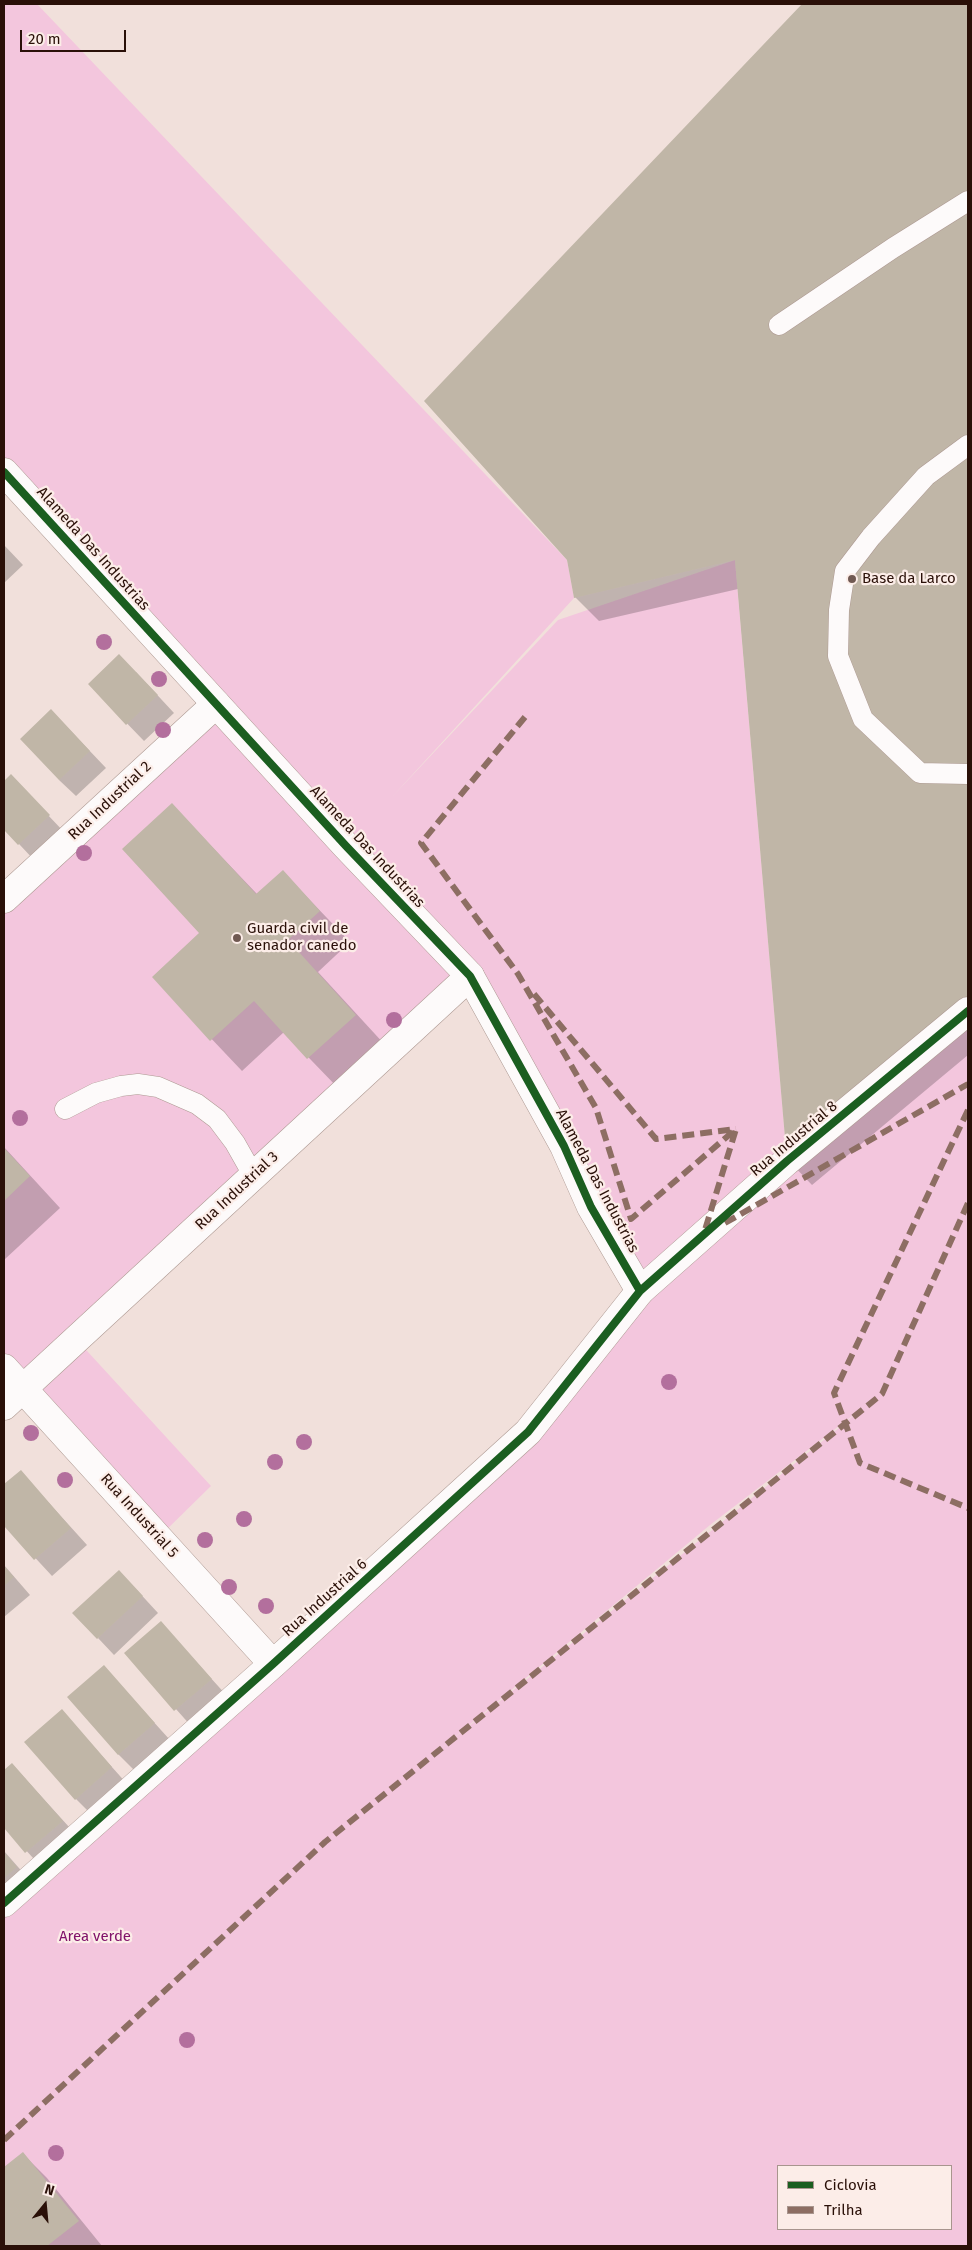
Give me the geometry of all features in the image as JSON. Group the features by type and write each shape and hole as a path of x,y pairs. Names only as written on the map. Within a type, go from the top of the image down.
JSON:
{"street":[{"name":"Alameda Das Industrias","path":"4,472 216,704 470,976 564,1146 591,1207 640,1291"},
{"name":"Rua Industrial 2","path":"4,899 216,704"},
{"name":"Rua Industrial 3","path":"13,1398 470,976"},
{"name":"Rua Industrial 8","path":"640,1291 787,1161 968,1011"},
{"name":"Rua Industrial 6","path":"4,1903 273,1664 528,1432 640,1291"},
{"name":"Rua Industrial 5","path":"4,1368 13,1398 273,1664"}],"lane":[{"path":"779,325 893,248 968,201"},
{"path":"968,445 926,476 871,537 846,571 839,610 838,656 863,719 920,773 968,774"},
{"path":"65,1109 96,1093 121,1086 138,1084 158,1087 198,1104 217,1119 235,1143 248,1166 251,1178"}],"green space":[{"name":"Area verde","path":"4,4 37,4 567,560 574,598 392,797 558,620 735,560 787,1161 968,1011 968,2246 4,2246 4,1903 414,1536 640,1291 470,977 77,1340 211,1486 158,1538 4,1368 4,899 216,704 4,472","holes":["860,1410 438,1751 710,1525"]}],"building":[{"name":"Base da Larco","path":"802,4 968,4 968,1011 787,1161 735,560 574,598 567,560 424,401"},
{"path":"119,654 158,695 126,725 88,684"},
{"path":"51,709 90,751 59,780 20,739"},
{"path":"11,774 50,815 18,845 4,830 4,781"},
{"path":"172,803 256,894 283,870 320,911 288,940 356,1015 307,1059 254,1001 210,1041 152,977 199,933 122,849"},
{"path":"4,1148 30,1176 4,1201"},
{"path":"21,1470 71,1528 34,1560 4,1526 4,1484"},
{"path":"4,1566 14,1577 4,1586"},
{"path":"119,1570 143,1596 97,1639 72,1613"},
{"path":"161,1621 212,1679 174,1711 124,1653"},
{"path":"104,1665 155,1723 118,1755 67,1697"},
{"path":"62,1709 112,1767 75,1800 24,1742"},
{"path":"12,1763 63,1821 25,1853 4,1828 4,1770"},
{"path":"4,1852 17,1867 4,1878"},
{"path":"23,2152 79,2221 47,2246 4,2246 4,2167"}],"marked path":[{"path":"525,717 421,843 518,974 596,1108 631,1219 736,1129 704,1233"},
{"path":"534,994 656,1139 736,1129"},
{"path":"725,1223 968,1084"},
{"path":"968,1110 834,1393 860,1463 968,1508"},
{"path":"4,2140 325,1842 882,1394 968,1203"}],"cycle path":[{"path":"4,472 346,846 470,976 564,1146 591,1207 640,1291"},
{"path":"4,1903 273,1664 528,1432 640,1291 787,1161 968,1011"}],"place":[{"name":"Base da Larco","path":"852,579"},
{"name":"Guarda civil de senador canedo","path":"237,938"}]}
